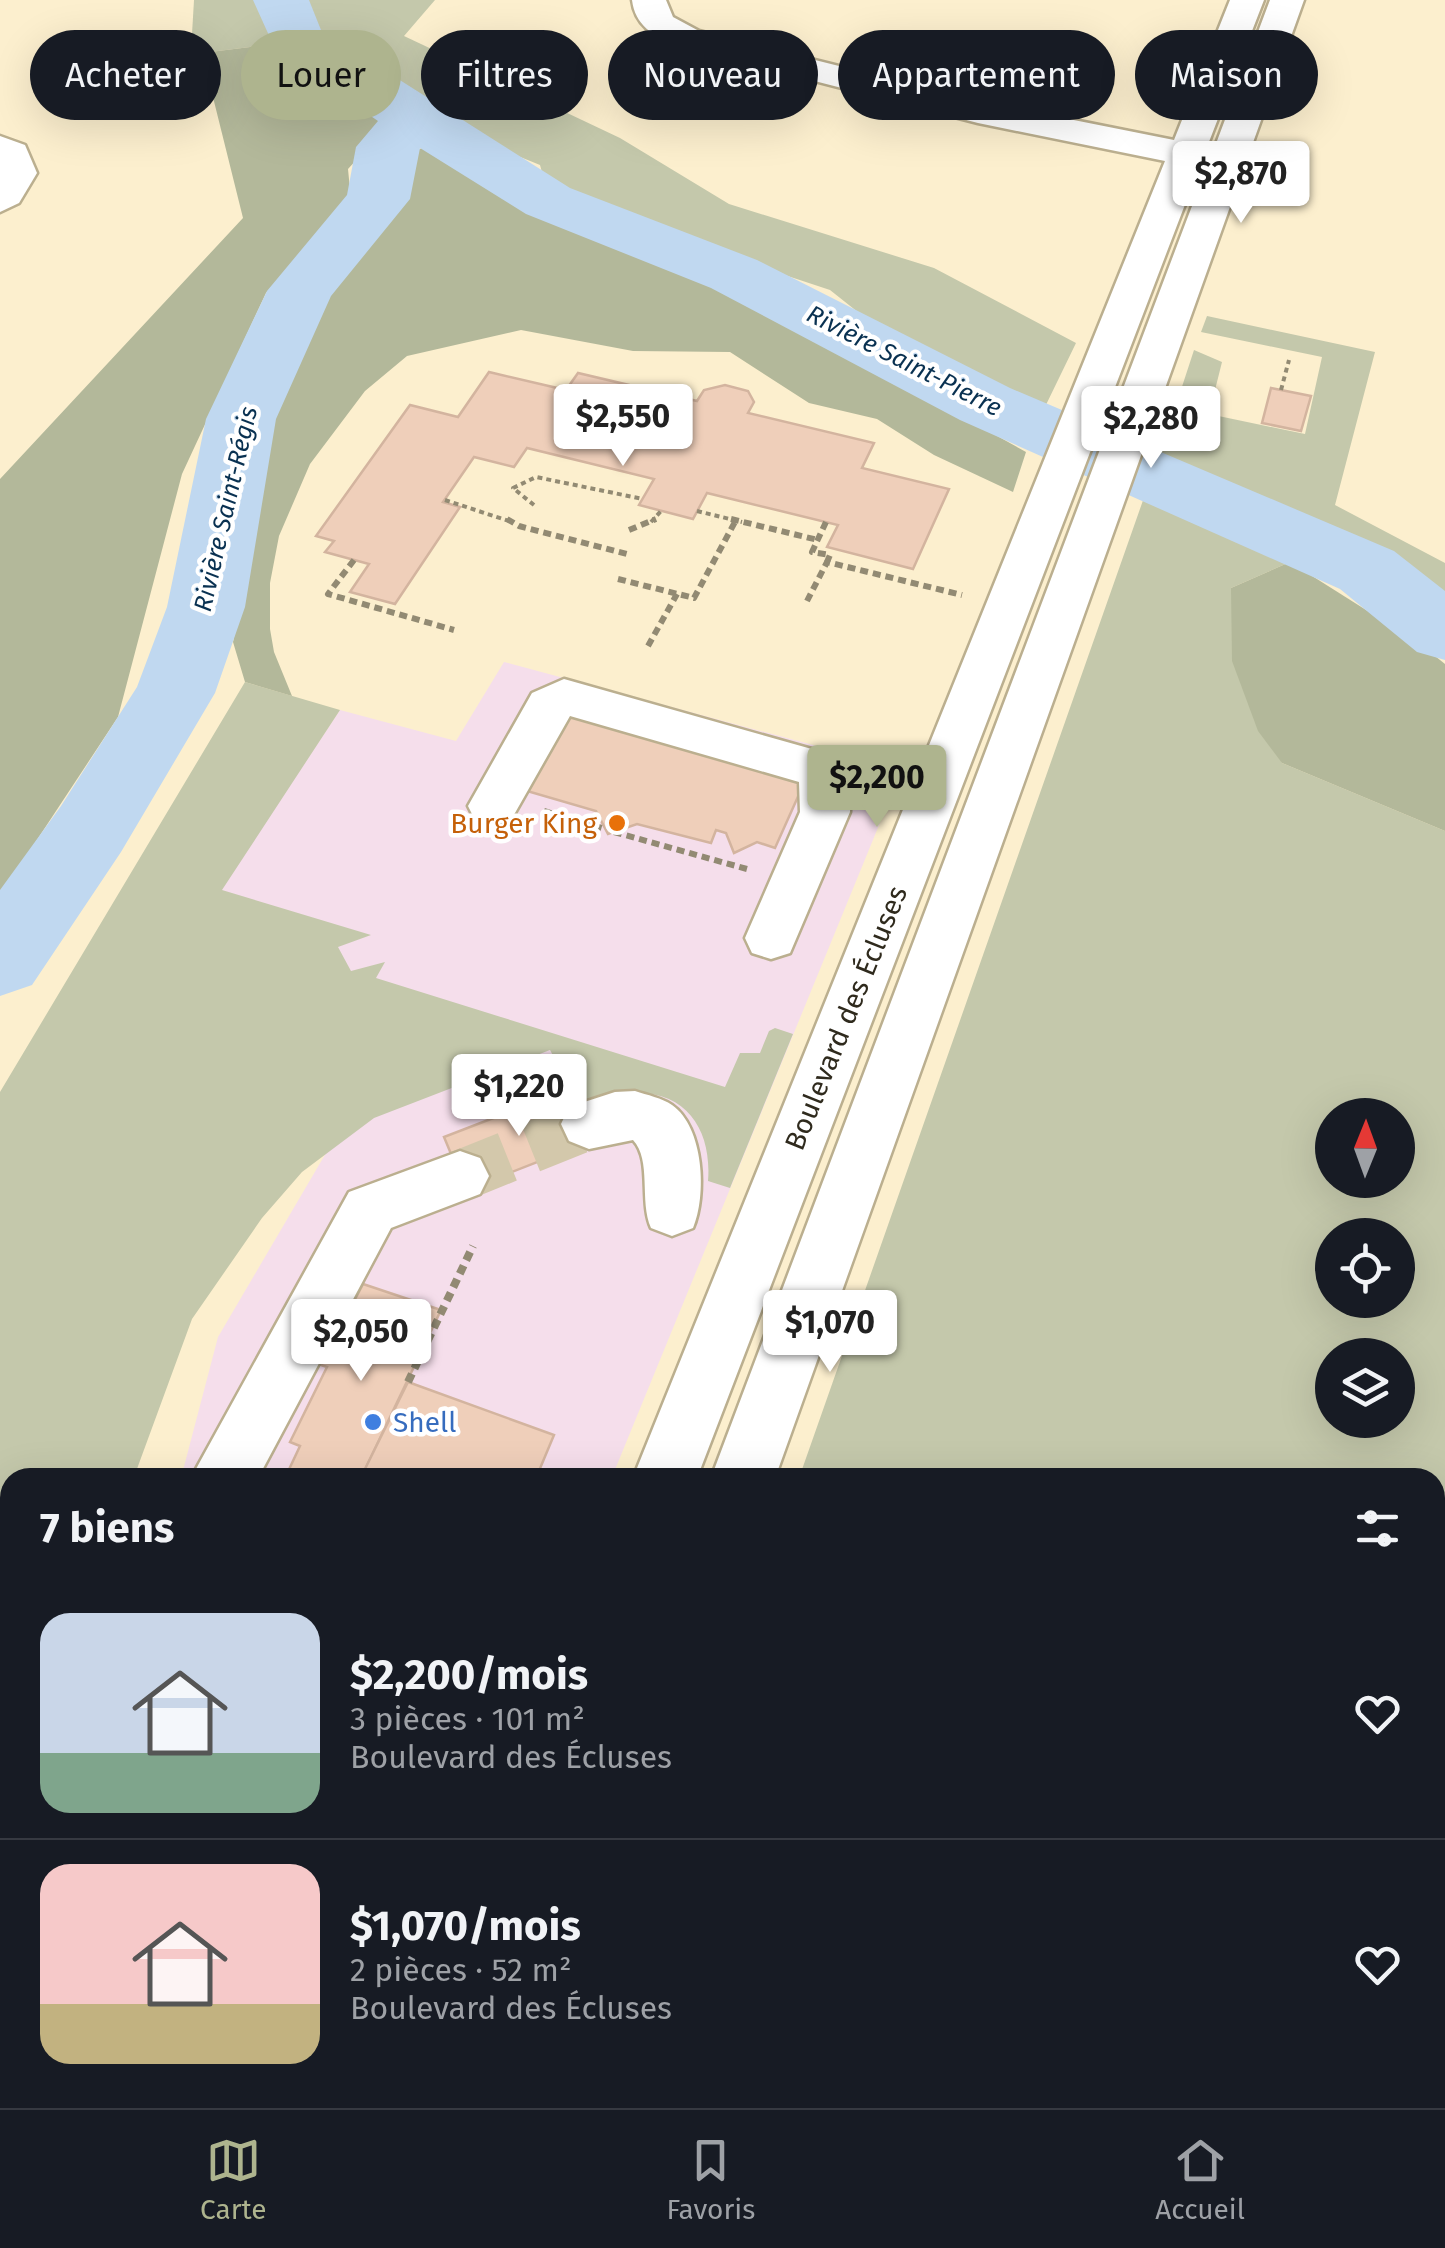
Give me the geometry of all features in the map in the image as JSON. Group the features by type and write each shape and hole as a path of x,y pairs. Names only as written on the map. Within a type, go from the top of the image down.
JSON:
{"street":[{"path":"648,0 648,10 659,23 688,38 978,112 1229,162"},
{"name":"Boulevard des Écluses","path":"746,1468 1084,480 1086,412 1247,0"},
{"name":"Boulevard des Écluses","path":"669,1468 1084,480 1128,428 1288,0"},
{"path":"0,200 16,183 10,156"},
{"path":"517,808 549,706 564,697 816,768 826,780 825,812 772,938"},
{"path":"588,1124 624,1113 643,1114 654,1122 670,1154 672,1210"},
{"path":"228,1468 370,1210 460,1176"}],"path":[{"path":"1281,390 1289,360"},
{"path":"534,505 514,488 536,477 643,499"},
{"path":"445,500 500,515 519,526 632,555"},
{"path":"629,530 656,520 662,511"},
{"path":"697,511 818,540"},
{"path":"618,580 694,598 736,520"},
{"path":"807,601 830,555 812,552 826,522"},
{"path":"354,560 328,594 454,630"},
{"path":"827,562 978,599"},
{"path":"648,646 677,594"},
{"path":"517,808 759,872"},
{"path":"408,1382 472,1246"}],"shaded area":[{"path":"504,662 902,769 616,1468 184,1468 218,1337 417,998 194,929 340,710 456,741"}],"green space":[{"path":"194,0 263,0 262,13 269,30 241,30 241,48 221,51 221,30 192,30"},
{"path":"304,0 435,0 404,36 421,44 421,107 401,94 401,30 315,29"},
{"path":"241,48 241,120 390,123 348,169 351,200 266,293 182,474 118,717 0,896 0,479 243,218 219,120 221,51"},
{"path":"442,120 582,120 620,138 729,204 934,268 1076,343 1043,411 933,366 830,290 658,233 613,211 564,200 547,190 540,165 466,135"},
{"path":"439,139 566,220 693,267 1026,452 1013,492 934,455 877,419 809,403 730,352 633,351 521,330 407,356 365,391 310,464 279,536 270,583 270,629 274,652 292,696 245,682 233,642 258,521 270,425 296,340 327,293 395,210 416,151"},
{"path":"1207,316 1375,352 1335,505 1445,563 1445,618 1296,528 1159,457 1194,350 1222,362 1209,414 1305,434 1322,357 1201,332"},
{"path":"1147,489 1207,516 1290,562 1231,588 1282,763 1445,831 1445,1468 803,1468"},
{"path":"1290,562 1445,664 1445,831 1282,763 1258,731 1232,661 1231,588"},
{"path":"245,682 340,710 222,890 371,935 338,947 351,971 385,962 376,978 725,1087 740,1053 760,1053 769,1031 775,1028 793,1034 730,1188 708,1181 701,1131 682,1107 653,1094 634,1093 580,1105 550,1050 374,1118 302,1172 262,1218 192,1319 137,1468 0,1468 0,1092"}],"building":[{"path":"489,372 566,390 578,373 697,401 704,390 725,385 748,391 754,402 748,413 874,443 862,468 949,489 913,569 827,547 838,525 707,493 693,519 639,505 654,479 527,448 514,467 474,457 443,502 460,507 395,604 350,592 369,564 325,552 334,541 316,536 410,405 458,417"},
{"path":"1271,388 1311,396 1301,431 1262,423"},
{"path":"573,708 809,772 775,848 757,842 734,853 726,833 716,830 711,843 637,824 608,834 596,811 527,791"},
{"path":"571,1088 596,1139 466,1190 444,1137"},
{"path":"363,1284 441,1310 366,1468 290,1468 300,1446 290,1442 327,1367 321,1365"},
{"name":"Shell","path":"408,1382 554,1435 540,1468 365,1468"}],"waterway":[{"name":"Rivière Saint-Régis","path":"281,0 296,39 415,119"},
{"name":"Rivière Saint-Régis","path":"0,959 91,829 175,693 206,607 241,419 300,291 378,199 387,147 415,119"},
{"name":"Rivière Saint-Pierre","path":"415,119 548,201 734,274 985,404 1367,570 1445,632"}],"tunnel":[{"path":"460,1176 589,1124"}],"place":[{"name":"Burger King","path":"617,823"},
{"name":"Shell","path":"373,1422"}]}
